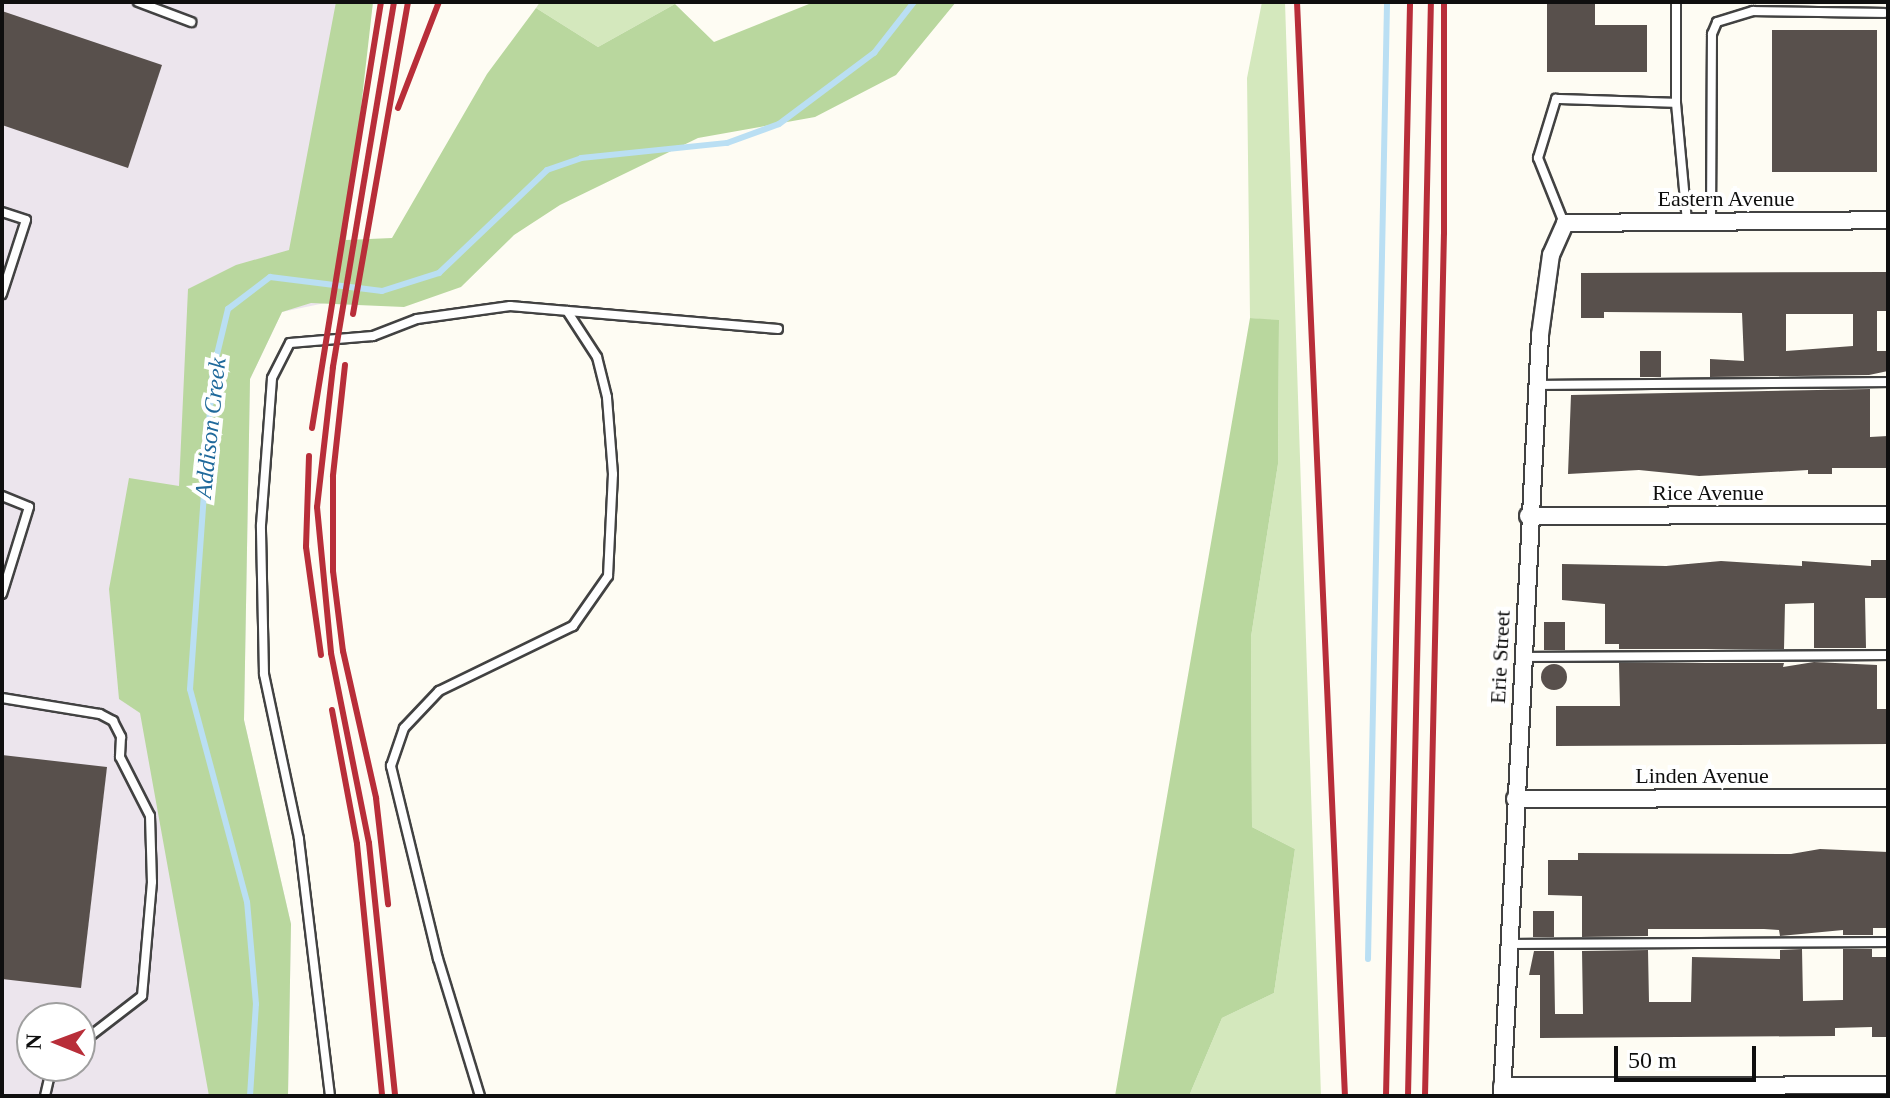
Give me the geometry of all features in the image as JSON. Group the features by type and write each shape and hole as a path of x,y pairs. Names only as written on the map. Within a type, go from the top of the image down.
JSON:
{"street":[{"name":"Eastern Avenue","path":"1565,223 1888,220"},
{"name":"Erie Street","path":"1502,1091 1528,516 1537,385 1551,255 1565,223"},
{"name":"Rice Avenue","path":"1528,516 1888,515"},
{"name":"Linden Avenue","path":"1515,799 1888,798"},
{"path":"1502,1091 1888,1085"}],"lane":[{"path":"138,2 191,22"},
{"path":"1676,2 1676,103 1687,221"},
{"path":"1711,221 1712,34 1717,22 1753,11 1884,13"},
{"path":"1565,223 1538,158 1556,99 1676,103"},
{"path":"2,212 26,220 2,294"},
{"path":"330,1096 299,839 264,674 261,525 272,378 290,343 304,338 373,336 417,319 510,306 778,329"},
{"path":"480,1096 438,959 391,766 404,728 439,691 573,626 608,576 613,474 607,397 597,357 567,311"},
{"path":"1537,385 1888,382"},
{"path":"2,496 29,507 2,594"},
{"path":"1522,657 1888,655"},
{"path":"2,698 100,714 113,721 121,737 120,757 150,816 152,882 142,996 96,1032"},
{"path":"1511,944 1888,942"}],"shaded area":[{"path":"2,2 373,2 325,303 282,312 250,379 244,720 291,924 288,1096 2,1096"}],"green space":[{"path":"336,2 373,2 346,240 392,238 487,74 536,8 598,47 675,4 714,42 814,2 956,2 896,75 815,117 698,138 560,205 514,235 461,287 404,307 311,303 282,312 250,379 244,720 291,924 288,1096 209,1096 140,713 119,699 109,589 129,478 179,486 188,289 236,265 289,250"},
{"path":"540,2 675,4 598,47 536,8"},
{"path":"1262,2 1285,2 1321,1096 1189,1096 1222,1018 1274,993 1295,849 1252,827 1251,637 1278,464 1279,321 1250,318 1247,78"},
{"path":"1250,318 1279,320 1278,464 1251,637 1252,827 1295,849 1274,993 1222,1018 1189,1096 1115,1096"}],"building":[{"path":"1547,2 1595,2 1595,25 1647,25 1647,72 1547,72"},
{"path":"2,11 162,65 128,168 2,125"},
{"path":"1772,30 1877,30 1877,172 1772,172"},
{"path":"1888,272 1888,311 1877,311 1877,351 1888,351 1888,371 1869,375 1710,377 1710,359 1744,361 1742,313 1604,312 1604,318 1581,318 1581,273","holes":["1786,314 1853,314 1853,346 1786,351"]},
{"path":"1640,351 1661,351 1661,377 1640,377"},
{"path":"1870,389 1870,437 1888,436 1888,468 1832,468 1832,474 1808,474 1808,470 1699,476 1639,470 1568,474 1571,395"},
{"path":"1871,560 1888,560 1888,598 1865,598 1866,648 1814,648 1814,603 1785,604 1784,649 1619,649 1619,644 1605,644 1605,604 1562,600 1562,564 1666,566 1721,561 1802,566 1802,561 1871,566"},
{"path":"1544,622 1565,622 1565,650 1544,650"},
{"path":"1814,662 1877,665 1877,709 1888,709 1888,744 1556,746 1556,706 1620,706 1619,663 1784,663 1783,667"},
{"path":"1554,664 1563,668 1567,677 1563,686 1554,690 1545,686 1541,677 1545,668"},
{"path":"2,755 107,767 81,988 2,979"},
{"path":"1820,849 1888,852 1888,928 1873,928 1873,935 1843,935 1843,930 1780,936 1779,930 1764,929 1648,929 1648,936 1582,937 1582,896 1548,895 1548,860 1578,860 1578,853 1791,854"},
{"path":"1533,911 1554,911 1554,937 1533,937"},
{"path":"1802,949 1803,1001 1843,1000 1843,949 1872,949 1872,957 1888,957 1888,1037 1872,1037 1872,1027 1835,1028 1835,1036 1540,1038 1540,975 1529,975 1534,951 1554,951 1555,1014 1583,1014 1582,951 1648,950 1649,1002 1691,1002 1692,957 1780,959 1780,950"}],"waterway":[{"name":"Addison Creek","path":"250,1096 256,1004 247,902 190,689 213,371 228,309 270,277 382,291 439,273 547,170 581,158 727,143 779,124 874,53 914,2"},
{"path":"1368,959 1387,2"}],"railway":[{"path":"312,428 381,2"},
{"path":"394,2 333,367 317,507 331,653 369,843 395,1096"},
{"path":"353,314 408,2"},
{"path":"398,108 439,2"},
{"path":"1297,2 1345,1096"},
{"path":"1386,1096 1410,2"},
{"path":"1408,1096 1431,2"},
{"path":"1425,1096 1444,233 1444,2"},
{"path":"345,365 333,476 333,571 343,651 376,798 388,904"},
{"path":"309,456 306,547 321,655"},
{"path":"332,710 357,844 382,1096"}]}
